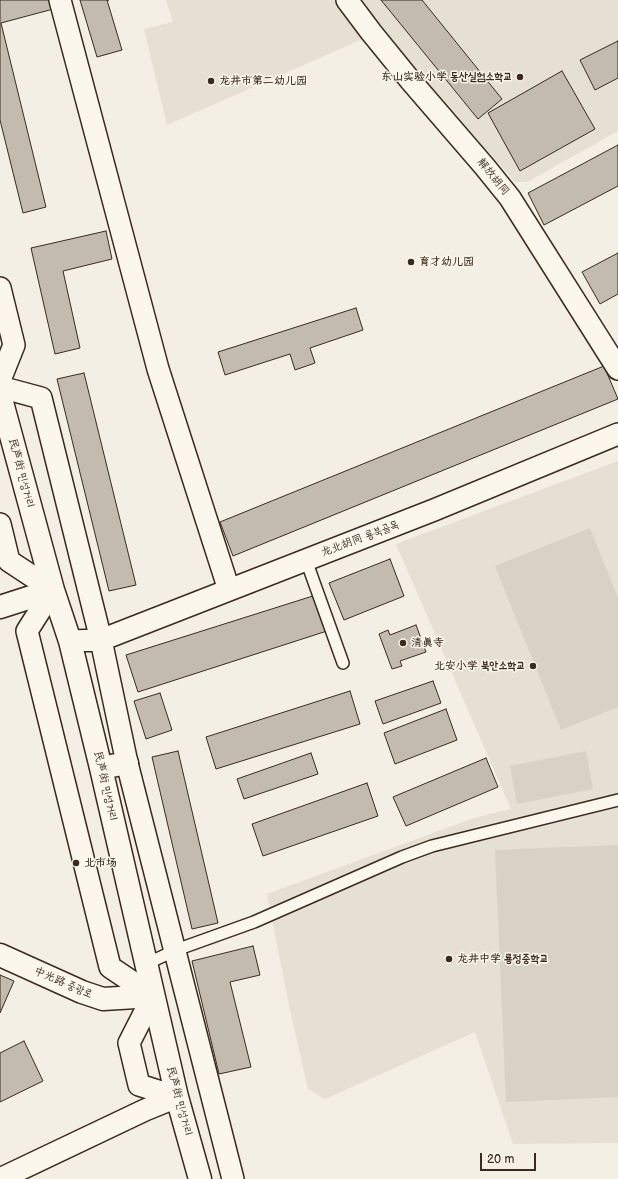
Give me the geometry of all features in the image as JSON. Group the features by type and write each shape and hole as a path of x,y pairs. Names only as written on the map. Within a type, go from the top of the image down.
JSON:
{"main road":[{"name":"民声街 민성거리","path":"0,395 53,590 70,641 177,1097 200,1179"},
{"path":"0,607 53,590"},
{"path":"101,768 127,763"},
{"name":"中光路 중광로","path":"0,955 82,992 103,999 153,996"}],"street":[{"path":"60,0 158,369 229,590"},
{"name":"解放胡同","path":"347,0 410,80 510,198 618,369"},
{"path":"0,288 14,345 0,380"},
{"path":"0,387 41,398 101,640 127,763 234,1179"},
{"name":"龙北胡同 룡북골목","path":"70,641 101,640 434,510 618,434"},
{"path":"0,524 9,561 53,590 27,631 110,967 153,996 129,1043 139,1085 177,1097"},
{"path":"0,1179 145,1110 177,1097"}],"lane":[{"path":"306,560 343,663"},
{"path":"146,964 176,950 254,922 402,857 432,846 618,800"}],"shaded area":[{"name":"龙井市第二幼儿园","path":"166,0 338,0 365,38 167,125 144,29 173,22"},
{"name":"东山实验小学 동산실험소학교","path":"357,0 618,0 618,131 527,182 515,182 375,23"},
{"name":"龙井中学 룡정중학교","path":"618,461 618,1143 513,1144 475,1032 325,1099 308,1089 290,1010 267,894 474,818 511,809 396,544"},
{"path":"590,528 618,598 618,707 561,730 495,566"},
{"path":"586,751 593,789 517,804 510,766"},
{"path":"618,845 618,1097 506,1102 495,850"}],"building":[{"path":"0,0 55,0 57,8 1,23 46,207 23,213 0,120"},
{"path":"80,0 107,0 122,50 97,57"},
{"path":"381,0 422,0 502,99 478,119"},
{"path":"618,41 618,78 595,90 580,60"},
{"path":"562,71 595,129 520,171 488,113"},
{"path":"618,145 618,186 544,225 528,193"},
{"path":"106,231 112,259 63,271 80,348 55,354 31,248"},
{"path":"618,253 618,294 600,304 582,272"},
{"path":"356,308 363,330 310,348 315,363 295,370 290,354 225,375 218,352"},
{"path":"604,366 618,399 233,556 220,522"},
{"path":"84,373 136,585 109,591 57,379"},
{"path":"390,559 404,596 344,620 329,583"},
{"path":"316,595 327,631 138,692 126,655"},
{"name":"清真寺","path":"416,625 426,652 400,661 402,666 392,669 379,634 388,630 390,635"},
{"path":"433,681 441,703 383,724 375,701"},
{"path":"350,691 360,724 216,769 206,737"},
{"path":"160,693 172,730 146,739 134,701"},
{"path":"446,709 457,740 395,764 384,733"},
{"path":"178,751 218,923 192,929 152,757"},
{"path":"311,753 318,774 244,799 237,779"},
{"path":"486,758 498,787 406,826 393,797"},
{"path":"367,783 378,816 263,856 252,824"},
{"path":"253,946 260,975 230,982 251,1067 219,1074 192,961"},
{"path":"0,975 14,981 0,1013"},
{"path":"24,1041 43,1081 0,1102 0,1053"}],"place":[{"name":"东山实验小学 동산실험소학교","path":"520,77"},
{"name":"龙井市第二幼儿园","path":"211,81"},
{"name":"育才幼儿园","path":"411,262"},
{"name":"清真寺","path":"403,643"},
{"name":"北安小学 북안소학교","path":"533,666"},
{"name":"北市场","path":"76,863"},
{"name":"龙井中学 룡정중학교","path":"449,959"}]}
